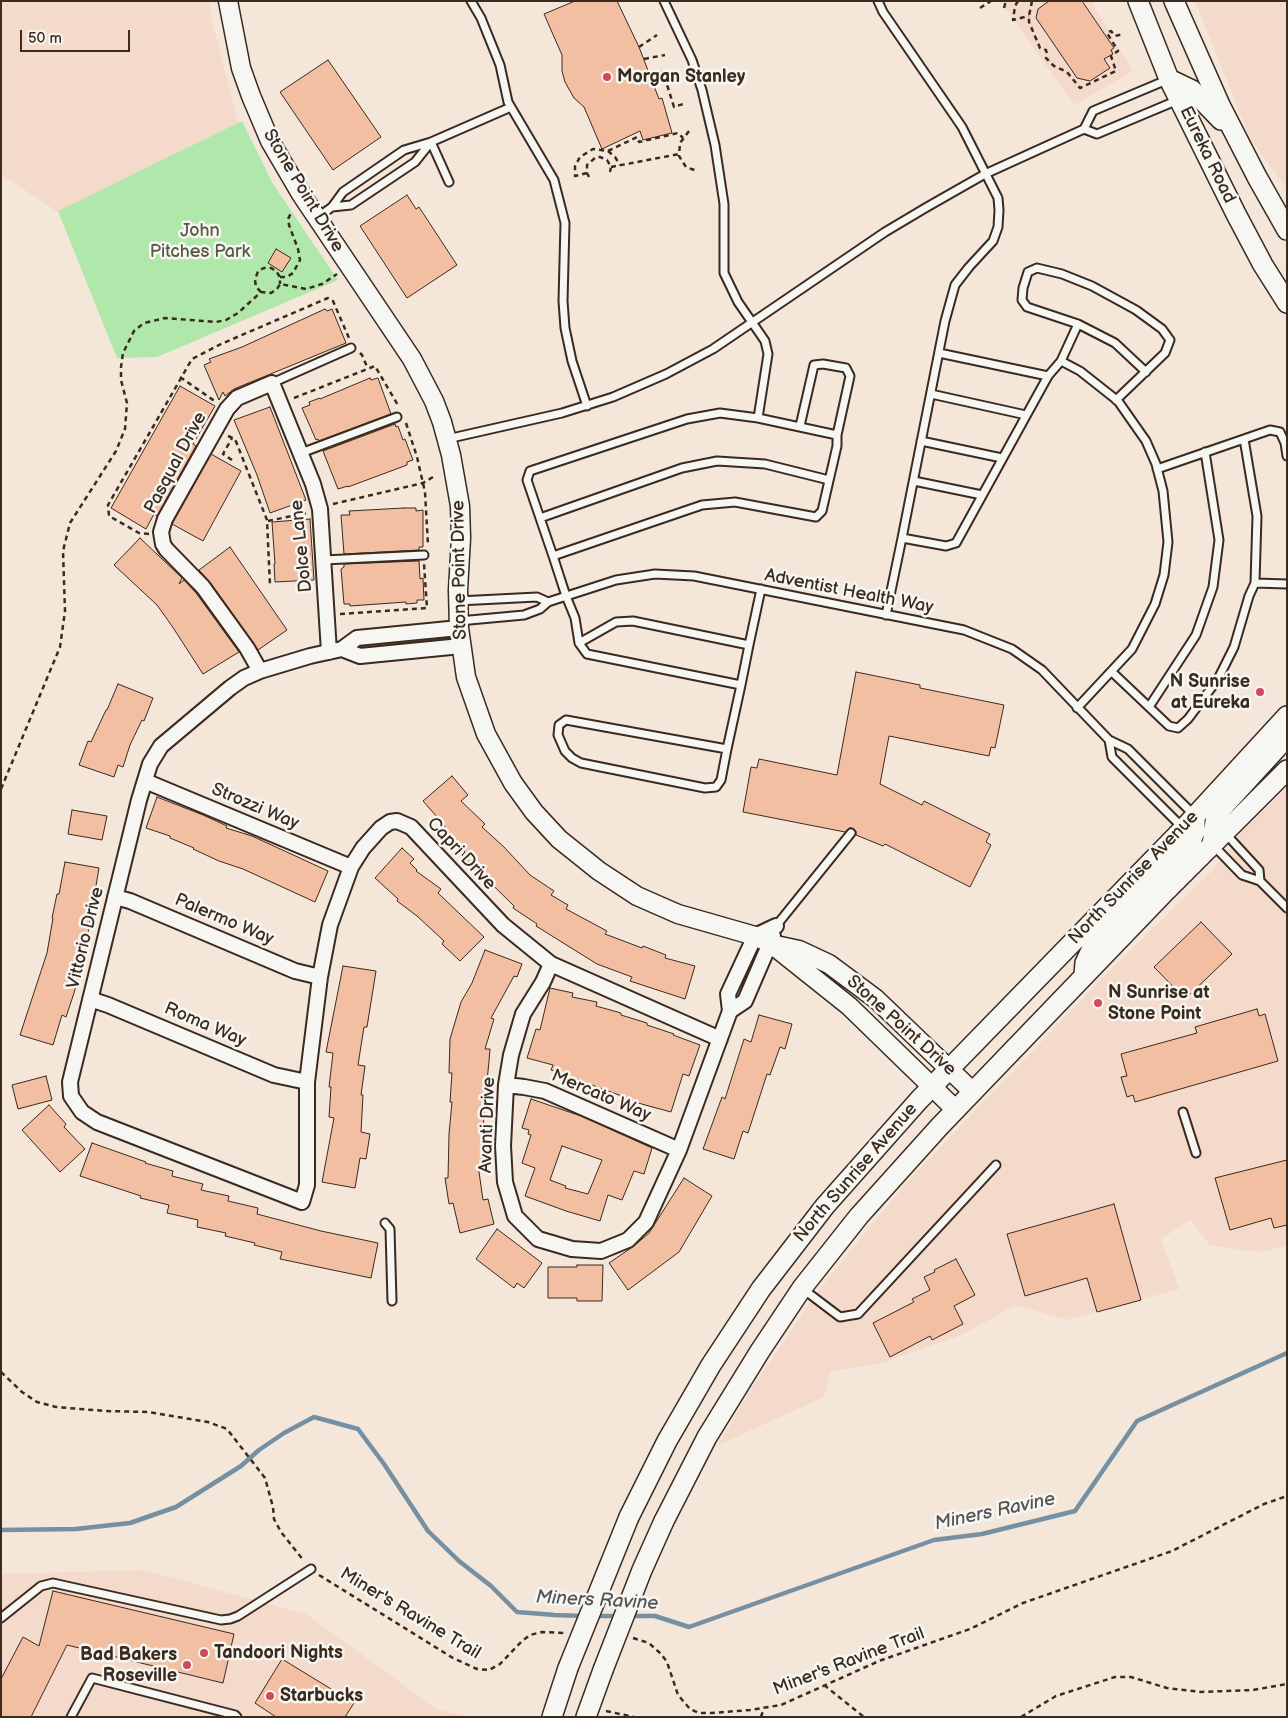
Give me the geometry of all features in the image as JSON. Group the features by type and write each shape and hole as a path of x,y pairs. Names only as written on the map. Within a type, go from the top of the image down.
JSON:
{"main road":[{"name":"Eureka Road","path":"1138,1 1170,79 1236,214 1263,265 1287,303"},
{"name":"Eureka Road","path":"1174,1 1188,38 1233,131 1287,230"},
{"path":"1170,79 1192,90 1233,131"},
{"name":"North Sunrise Avenue","path":"552,1717 568,1668 629,1517 685,1409 711,1365 761,1289 825,1206 869,1155 949,1069 1189,822 1287,716"},
{"path":"1218,838 1215,822 1221,809 1287,737"},
{"name":"North Sunrise Avenue","path":"588,1712 642,1570 664,1521 703,1446 732,1396 802,1288 872,1200 956,1110 1218,838 1287,770"},
{"path":"1083,977 1085,963 1092,946 1191,842 1196,831 1189,822"}],"street":[{"name":"Stone Point Drive","path":"228,1 241,68 260,120 286,169 412,359 434,401 446,439 460,506 461,538 458,601 461,646 466,677 476,709 490,741 513,783 559,839 599,872 637,896 700,922 755,936 771,944 814,956 844,974 876,999 973,1092"},
{"name":"Dolce Lane","path":"272,383 313,484 320,509 324,560 336,650"},
{"name":"Pasqual Drive","path":"260,671 247,648 203,587 166,549 161,532 164,519 227,408 237,398 272,383"},
{"name":"Vittorio Drive","path":"302,1202 97,1122 82,1112 71,1096 70,1082 145,781 150,764 161,746 230,688 260,671 336,650 357,638 459,624"},
{"path":"372,637 374,655"},
{"path":"336,650 360,656 461,646"},
{"name":"Strozzi Way","path":"145,781 351,868"},
{"name":"Capri Drive","path":"302,1202 307,1185 307,1082 320,977 330,925 351,868 363,848 380,828 390,822 397,821 411,827 503,925 551,964 720,1039"},
{"name":"Palermo Way","path":"115,898 130,901 296,971 320,977"},
{"path":"755,936 776,926"},
{"name":"Avanti Drive","path":"730,1011 745,1001 771,944 776,926"},
{"name":"Avanti Drive","path":"551,964 543,982 523,1014 511,1055 506,1086 503,1146 505,1182 515,1216 538,1239 572,1249 601,1251 628,1240 646,1222 679,1150 730,1011 728,994 755,936"},
{"name":"Stone Point Drive","path":"771,944 849,1006 956,1110"},
{"path":"735,980 751,988"},
{"name":"Roma Way","path":"90,999 274,1075 307,1082"},
{"name":"Mercato Way","path":"506,1086 545,1091 679,1150"}],"lane":[{"path":"471,1 481,18 500,65 508,102 554,180 565,223 563,301 565,328 572,360 587,406"},
{"path":"664,1 692,60 702,90 715,145 724,204 724,273 738,302 765,341 768,354 758,418"},
{"path":"878,1 883,12 962,127 998,198 998,227 992,242 955,285 945,321 886,614"},
{"path":"446,439 533,421 587,406 639,387 666,374 713,349 885,232 927,207 985,174 1084,129 1094,112 1170,79"},
{"path":"1084,129 1098,134 1180,100"},
{"path":"317,218 332,207 343,192 404,150 431,142 511,107"},
{"path":"332,207 350,205 415,162 431,142"},
{"path":"431,142 449,182"},
{"path":"1116,400 1146,372 1165,353 1170,340 1162,329 1136,310 1092,286 1062,274 1037,268 1028,272 1023,288 1022,300 1027,307 1078,324 1115,343 1146,372"},
{"path":"902,538 946,546 956,543 1048,376 1061,361 1078,324"},
{"name":"Pasqual Drive","path":"272,383 352,348"},
{"path":"939,353 1048,376"},
{"path":"1061,361 1080,371 1116,400 1146,441 1163,491 1168,542 1164,575 1155,604 1132,649 1077,708"},
{"path":"553,556 702,505 735,502 816,517 822,510 837,446 837,435 850,376 846,368 823,364 814,365 800,426"},
{"path":"931,394 1026,415"},
{"path":"741,685 587,654 579,643 575,618 527,480 530,472 687,418 720,413 758,418 837,435"},
{"path":"301,454 401,417"},
{"path":"1157,469 1270,430 1280,432 1285,443 1287,456"},
{"path":"1112,672 1169,726 1178,728 1188,720 1218,679 1234,647 1249,596 1255,583 1256,516 1244,439"},
{"path":"921,441 1002,458"},
{"path":"1149,707 1196,634 1213,587 1219,540 1205,452"},
{"path":"540,518 682,468 717,460 766,464 829,480"},
{"path":"914,481 982,495"},
{"path":"324,560 424,555"},
{"name":"Adventist Health Way","path":"459,624 524,615 540,609 548,602 616,580 655,574 694,576 964,630 1012,649 1042,670 1109,740 1128,749 1189,822"},
{"path":"1255,583 1287,584"},
{"path":"727,749 566,720 559,725 558,735 565,750 572,758 581,763 704,788 716,787 721,780 761,589"},
{"name":"Adventist Health Way","path":"458,601 537,597 548,602"},
{"path":"579,643 616,622 633,621 749,645"},
{"name":"Adventist Health Way","path":"1109,740 1112,756 1189,822"},
{"path":"776,926 850,833"},
{"path":"1218,838 1242,875 1260,881 1287,908"},
{"path":"1218,838 1259,870 1260,881"},
{"path":"1183,1112 1196,1153"},
{"path":"802,1288 840,1317 858,1314 996,1165"},
{"path":"385,1223 390,1229 392,1301"},
{"path":"1,1618 41,1586 52,1583 221,1620 230,1619 238,1616 311,1569"},
{"path":"80,1717 72,1716 92,1678 237,1717"}],"path":[{"path":"980,8 991,1"},
{"path":"1004,8 1006,1"},
{"path":"1018,1 1015,6 1013,20 1028,16"},
{"path":"1032,1 1028,16 1029,22 1040,48 1047,52 1046,58 1054,66 1067,72 1080,88 1116,71 1111,56 1118,52 1107,33 1111,31 1115,36 1123,34"},
{"path":"639,47 656,35"},
{"path":"644,59 665,55"},
{"path":"650,73 663,72 674,107 683,104"},
{"path":"689,131 683,138 679,154 686,167 696,171"},
{"path":"608,151 637,137 639,142 678,133 683,138"},
{"path":"595,148 596,157"},
{"path":"587,173 575,176 575,166 580,156 595,148 608,151 615,156 620,165"},
{"path":"611,167 679,154"},
{"path":"590,177 587,173 587,165 596,157 604,158 611,167 610,172"},
{"path":"280,277 293,273 300,260 289,225 288,219 291,213"},
{"path":"271,268 280,277 280,284 271,293 261,292 256,287 254,280 256,274 261,269 271,268"},
{"path":"280,284 306,289 322,284 333,277"},
{"path":"1,789 60,647 65,611 63,551 70,523 116,451 125,429 127,403 120,367 123,352 134,331 144,323 165,318 216,322 226,320 243,309 261,292"},
{"path":"153,534 139,533 109,516 108,505 180,377 194,357 328,298 333,301 352,348 362,355 368,369"},
{"path":"290,399 375,366 386,382 414,444 423,483 426,501 428,546 424,546 428,608 336,614"},
{"path":"180,377 220,404"},
{"path":"223,433 235,439 267,521 270,585"},
{"path":"232,438 223,454 232,460"},
{"path":"333,504 423,483 433,477"},
{"path":"267,521 312,511"},
{"name":"Miner's Ravine Trail","path":"1,1372 22,1392 37,1402 56,1407 77,1410 148,1412 208,1422 226,1429 239,1442 265,1478 273,1507 274,1519 281,1532 311,1569 453,1658 477,1669 495,1668 522,1641 535,1633 567,1633"},
{"name":"Miner's Ravine Trail","path":"630,1638 650,1643 661,1654 667,1662 678,1695 690,1709 699,1713 781,1705 879,1662 970,1629 1024,1603 1172,1551 1264,1504 1287,1496"},
{"path":"1021,1717 1056,1696 1115,1677 1131,1677 1166,1688 1201,1692 1253,1690 1287,1684"},
{"path":"824,1685 864,1717"},
{"path":"761,1717 764,1708"},
{"path":"588,1712 634,1717"}],"shaded area":[{"path":"1,1 209,1 212,22 238,123 59,213 1,174"},
{"path":"1001,1 1091,1 1133,71 1074,105"},
{"path":"1195,1 1287,1 1287,189 1250,138"},
{"path":"1287,789 1287,1246 1258,1252 1210,1245 1190,1220 1161,1239 1179,1289 1067,1320 1015,1305 964,1334 882,1363 830,1371 824,1397 718,1445 755,1383 821,1287 907,1182 1108,972 1212,871 1242,830"},
{"path":"143,1570 306,1614 438,1710 472,1717 1,1717 1,1574"}],"green space":[{"name":"John Pitches Park","path":"242,121 273,184 338,280 157,357 117,358 58,211"}],"building":[{"name":"Morgan Stanley","path":"575,1 617,1 639,47 659,99 662,98 672,133 643,140 640,131 602,149 584,107 574,98 565,82 562,71 562,55 544,14"},
{"path":"1049,1 1082,1 1114,48 1111,50 1113,54 1104,59 1110,68 1090,81 1077,78 1036,18 1038,9"},
{"path":"328,60 381,137 333,170 280,92"},
{"path":"407,195 416,209 419,207 457,265 407,298 360,226"},
{"path":"276,249 291,258 282,272 268,263"},
{"path":"325,309 327,311 332,309 346,343 234,389 225,396 223,392 219,400 204,365 211,362 209,359 242,347"},
{"path":"370,378 371,380 378,378 391,414 319,441 318,439 316,440 302,408 310,405 309,402"},
{"path":"180,386 215,406 193,444 196,446 157,516 154,514 146,529 111,508"},
{"path":"270,407 306,500 270,513 257,475 234,420"},
{"path":"395,424 396,427 398,426 403,440 405,439 413,460 407,462 407,465 338,489 323,451"},
{"path":"211,454 241,471 203,541 172,524"},
{"path":"416,508 416,511 423,510 423,547 419,547 419,550 344,554 341,515 350,515 349,511"},
{"path":"310,519 314,580 275,582 272,522"},
{"path":"140,538 182,578 179,584 184,580 196,593 239,652 203,674 157,605 114,565"},
{"path":"230,547 287,630 258,650 210,582 199,570"},
{"path":"419,561 420,579 423,578 424,600 417,600 417,603 406,604 406,602 350,606 350,604 344,604 341,569 344,567 344,564"},
{"path":"856,672 920,685 920,688 1004,705 995,748 991,747 989,756 889,736 880,784 922,805 924,801 990,834 986,842 991,845 970,887 885,844 883,846 856,835 856,831 852,828 845,832 743,812 751,767 757,768 759,759 837,775"},
{"path":"118,684 153,698 144,721 142,720 130,745 123,767 118,765 114,777 79,765 88,741 91,742"},
{"path":"452,776 468,795 461,801 485,824 482,827 530,875 554,891 551,895 568,905 566,909 607,931 605,934 666,955 665,958 695,966 685,999 630,981 632,977 597,964 536,926 537,924 513,908 514,906 462,855 465,852 442,830 445,826 423,801"},
{"path":"157,797 203,815 227,826 226,828 252,836 328,871 315,902 243,869 219,861 170,838 170,836 146,828"},
{"path":"72,810 107,816 102,840 68,834"},
{"path":"402,848 414,859 410,863 416,871 441,889 438,893 484,937 460,961 442,944 444,941 417,916 397,901 398,899 375,878"},
{"path":"65,862 99,868 84,956 66,1017 62,1015 53,1045 20,1035 47,953 52,918"},
{"path":"1201,922 1232,954 1185,999 1154,967"},
{"path":"485,950 522,964 517,977 514,976 491,1018 494,1019 485,1049 490,1049 484,1112 482,1165 478,1165 483,1200 488,1199 494,1224 460,1233 453,1203 449,1204 445,1178 448,1178 452,1102 450,1102 452,1073 449,1073 450,1039 461,1002 472,983"},
{"path":"343,966 376,971 367,1027 364,1027 358,1065 365,1066 361,1095 363,1095 361,1132 370,1134 366,1159 360,1158 355,1188 322,1182 334,1118 329,1117 331,1087 329,1087 333,1053 326,1052"},
{"path":"550,988 573,993 572,997 597,1002 596,1006 621,1013 621,1015 647,1023 647,1025 700,1045 689,1076 683,1074 671,1112 627,1100 627,1098 551,1070 553,1065 527,1058 536,1029 540,1030"},
{"path":"1257,1009 1259,1016 1265,1014 1278,1061 1135,1102 1133,1095 1127,1097 1121,1077 1127,1076 1121,1054 1197,1033 1195,1027"},
{"path":"759,1015 792,1024 785,1049 780,1047 770,1075 767,1074 748,1133 743,1131 734,1159 703,1149 722,1097 725,1099 744,1039 751,1042"},
{"path":"46,1076 52,1100 18,1109 12,1085"},
{"path":"531,1099 581,1116 652,1148 644,1174 634,1171 622,1200 608,1195 600,1221 525,1196 535,1168 522,1163 531,1135 528,1134 529,1130 522,1128","holes":["562,1146 602,1160 588,1194 565,1188 566,1186 550,1180"]},
{"path":"49,1105 66,1124 64,1127 85,1149 60,1172 22,1130"},
{"path":"92,1143 145,1163 173,1171 172,1176 203,1184 201,1190 229,1196 228,1201 258,1208 257,1214 321,1231 378,1243 371,1278 280,1259 282,1252 225,1236 226,1233 197,1227 198,1220 167,1213 169,1205 140,1198 141,1196 80,1176"},
{"path":"1287,1160 1287,1225 1274,1228 1271,1218 1230,1230 1215,1178"},
{"path":"684,1178 712,1196 679,1252 628,1290 609,1263 649,1233"},
{"path":"1114,1204 1141,1300 1097,1312 1087,1278 1025,1296 1007,1234"},
{"path":"497,1229 542,1263 524,1288 517,1283 514,1288 476,1259"},
{"path":"956,1259 975,1295 954,1306 963,1324 932,1340 930,1336 890,1357 873,1323 914,1302 912,1299 930,1290 924,1277"},
{"path":"577,1265 603,1265 602,1301 577,1301 577,1298 548,1298 548,1267 577,1267"},
{"path":"53,1591 234,1634 223,1683 67,1645 31,1717 1,1717 1,1679 23,1637 39,1646"},
{"path":"282,1659 354,1703 345,1717 276,1717 255,1703"}],"waterway":[{"name":"Miners Ravine","path":"628,1616 655,1616 689,1627 934,1540 982,1534 1075,1511 1137,1421 1287,1353"},
{"name":"Miners Ravine","path":"1,1530 76,1529 130,1523 176,1507 241,1466 259,1450 284,1433 314,1417 358,1429 384,1464 428,1531 459,1561 491,1586 517,1612 583,1616"},
{"name":"Miners Ravine","path":"593,1616 618,1616"}],"place":[{"name":"Morgan Stanley","path":"607,77"},
{"name":"N Sunrise at Eureka","path":"1260,692"},
{"name":"N Sunrise at Stone Point","path":"1098,1003"},
{"name":"Tandoori Nights","path":"204,1653"},
{"name":"Bad Bakers Roseville","path":"187,1665"},
{"name":"Starbucks","path":"270,1696"}]}
